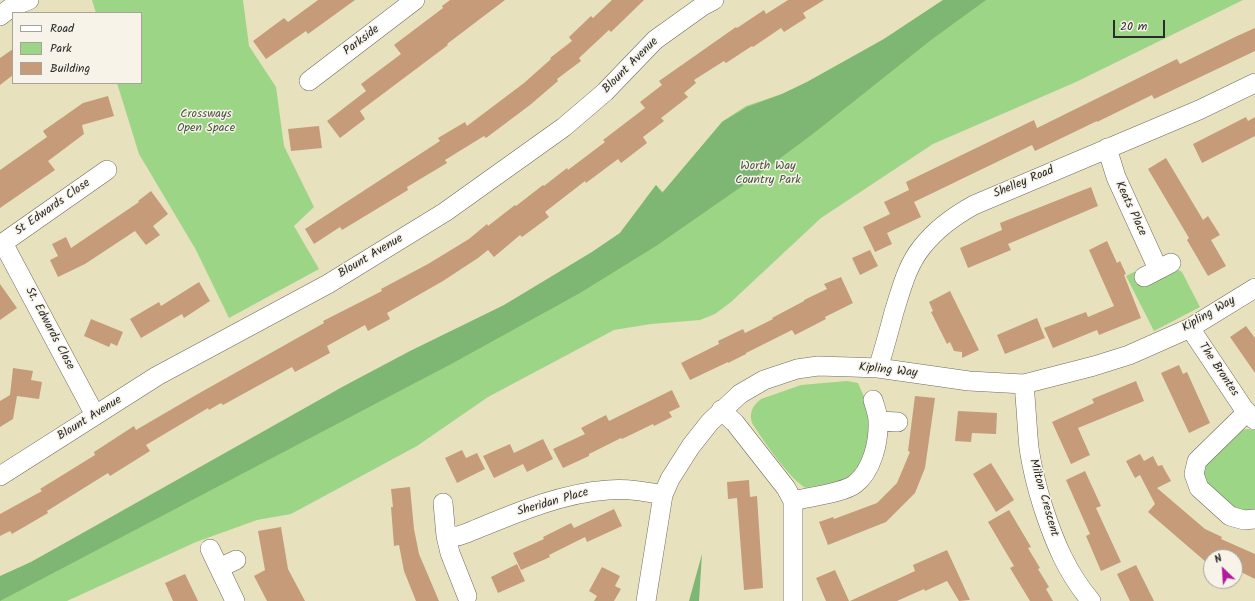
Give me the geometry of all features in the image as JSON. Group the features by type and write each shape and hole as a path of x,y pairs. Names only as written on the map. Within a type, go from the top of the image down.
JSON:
{"street":[{"path":"0,16 13,6 29,0"},
{"name":"Parkside","path":"308,81 415,0"},
{"name":"Blount Avenue","path":"0,476 157,376 328,284 445,212 564,127 605,92 655,40 701,7 714,0"},
{"name":"Shelley Road","path":"878,368 909,268 920,248 937,230 955,216 974,205 1199,110 1255,83"},
{"name":"Keats Place","path":"1107,148 1116,177 1157,270"},
{"name":"St Edwards Close","path":"2,244 107,170"},
{"name":"St. Edwards Close","path":"2,244 95,415"},
{"name":"Kipling Way","path":"646,601 662,495 670,479 691,446 721,410 740,394 764,380 797,369 818,366 878,368 969,381 1024,384 1094,366 1129,355 1190,328 1255,288"},
{"name":"The Brontes","path":"1190,328 1251,416 1197,461 1194,474 1199,488 1230,516 1244,520 1255,518"},
{"name":"Milton Crescent","path":"1024,384 1029,448 1036,485 1053,538 1065,564 1083,592 1091,601"},
{"path":"793,501 842,490 855,484 868,468 875,449 878,421 873,400"},
{"path":"721,410 735,423 786,488 793,501 793,601"},
{"path":"878,421 898,422"},
{"name":"Sheridan Place","path":"446,536 467,534 526,510 593,491 626,489 662,495"},
{"path":"443,503 446,536 450,554 467,596"},
{"path":"210,549 235,601"},
{"path":"219,568 236,560"}],"green space":[{"name":"Crossways Open Space","path":"92,0 243,0 249,46 276,87 284,146 314,207 294,226 319,269 229,318 196,250 139,154 117,84 142,84 142,12 96,12"},
{"name":"Worth Way Country Park","path":"943,0 1243,0 1076,82 933,144 821,218 731,302 715,314 700,320 651,324 614,330 488,397 417,446 291,514 257,520 196,542 67,601 0,601 0,577 31,562 505,305 592,252 620,233 656,185 663,192 723,121 746,106 782,94 807,82 884,39"},
{"path":"943,0 986,0 931,40 814,133 751,180 656,246 580,293 453,363 0,601 0,576 31,562 344,386 410,351 504,305 592,252 620,233 656,185 662,193 722,122 747,107 782,94 807,82 884,39"},
{"path":"1176,270 1182,272 1200,307 1154,331 1126,276 1136,271 1145,286"},
{"path":"847,381 858,383 865,399 871,434 859,470 842,481 806,488 785,469 763,439 752,423 752,410 755,404 761,399 801,385"},
{"path":"1239,430 1255,430 1255,509 1240,512 1205,484 1200,469"},
{"path":"702,554 699,601 689,601"}],"building":[{"path":"318,0 355,0 308,34 306,31 266,59 253,41 284,18 288,22"},
{"path":"450,0 505,0 360,111 365,119 340,138 327,121 366,91 361,84 401,54 394,45 443,8 442,6"},
{"path":"612,0 644,0 611,32 609,30 579,58 581,61 557,79 558,81 530,105 486,138 484,136 445,160 447,163 407,187 408,190 342,230 340,227 314,244 305,229 440,141 438,138 465,122 467,126 524,83 551,59 550,58 572,41 569,37 591,16 593,18"},
{"path":"788,0 824,0 803,13 806,18 784,32 781,28 753,47 752,46 726,63 724,61 694,80 696,83 684,93 688,97 661,118 664,121 643,137 647,143 621,163 618,159 586,183 585,181 545,212 549,217 522,237 520,235 494,257 488,250 443,281 387,313 390,319 368,331 365,325 327,346 330,353 295,372 292,367 223,405 221,403 209,410 208,408 146,445 150,451 110,476 108,473 47,511 48,513 12,534 10,531 0,536 0,514 42,491 40,489 95,455 94,452 134,426 136,430 324,323 323,321 382,291 381,289 428,264 469,239 487,224 488,226 515,205 516,206 567,168 568,170 605,142 603,140 645,108 640,102 662,85 659,81 736,27 737,28 764,10 766,14"},
{"path":"1255,28 1255,51 1154,99 1152,95 1035,151 1032,145 914,202 921,217 887,233 892,244 875,252 863,227 890,214 884,202 909,190 906,182 1034,120 1037,128 1177,59 1180,64"},
{"path":"12,50 12,76 0,85 0,58"},
{"path":"108,96 114,116 82,125 84,134 48,161 55,170 0,208 0,170 47,137 43,131 83,103"},
{"path":"1246,117 1248,121 1255,117 1255,136 1202,163 1193,144"},
{"path":"319,126 322,148 291,151 288,129"},
{"path":"1166,158 1203,220 1208,216 1220,235 1211,240 1226,266 1208,276 1187,240 1189,238 1148,169"},
{"path":"1091,187 1098,206 1008,244 1011,250 968,268 960,248 1002,230 1000,223"},
{"path":"151,191 168,214 153,226 160,235 146,245 135,231 85,264 58,277 50,260 58,256 52,244 66,237 71,248 139,202 138,201"},
{"path":"1107,241 1117,263 1120,261 1126,274 1124,275 1141,318 1099,335 1097,330 1053,348 1044,328 1086,312 1088,317 1114,306 1089,250"},
{"path":"870,250 878,266 860,275 852,258"},
{"path":"841,277 853,303 825,317 826,319 795,335 792,330 728,363 690,380 681,363 719,344 718,341 743,329 745,333 773,319 772,318 804,300 827,289 824,284"},
{"path":"199,282 210,301 184,318 182,314 141,338 130,319 159,302 161,306"},
{"path":"0,284 17,308 0,320"},
{"path":"950,291 979,350 962,358 962,352 954,351 950,342 947,344 931,312 933,311 929,302"},
{"path":"1037,318 1045,338 1005,354 997,335"},
{"path":"91,319 123,332 117,346 111,343 109,347 84,336"},
{"path":"1246,326 1255,338 1255,373 1230,337"},
{"path":"1179,365 1183,374 1187,372 1210,423 1189,433 1161,373"},
{"path":"13,368 33,371 31,380 42,382 39,399 17,396 13,419 0,427 0,401 10,395"},
{"path":"1136,381 1144,401 1078,428 1090,455 1071,464 1052,422 1094,403 1092,399"},
{"path":"672,390 680,407 669,412 672,417 654,426 653,424 622,439 621,438 589,454 589,456 563,468 553,449 585,434 581,428 606,415 609,421"},
{"path":"915,396 935,398 925,468 915,493 886,522 828,545 819,522 833,517 834,519 877,503 897,483 910,452 908,451"},
{"path":"958,411 997,413 996,434 972,433 971,442 955,441"},
{"path":"543,439 553,459 527,472 523,464 494,478 483,456 510,444 514,453"},
{"path":"462,450 466,458 477,453 485,469 457,483 445,458"},
{"path":"1140,454 1144,461 1153,456 1158,466 1162,465 1171,481 1157,488 1205,529 1222,537 1221,539 1255,554 1255,579 1243,573 1243,549 1203,549 1203,559 1148,512 1155,504 1140,475 1135,478 1126,461"},
{"path":"991,463 1014,500 996,512 973,474"},
{"path":"1085,471 1101,506 1096,508 1121,562 1101,571 1086,536 1090,534 1066,480"},
{"path":"749,480 750,497 757,496 763,588 744,590 737,498 728,499 727,482"},
{"path":"410,487 414,529 419,554 439,601 416,601 404,571 399,545 394,546 391,489"},
{"path":"614,509 622,526 587,542 585,537 549,555 550,557 521,570 513,553 544,539 543,537 571,523 574,528"},
{"path":"1009,510 1031,547 1028,548 1049,587 1046,589 1053,601 1030,601 1010,568 1014,566 988,522"},
{"path":"281,527 288,569 305,601 267,601 254,576 265,570 258,531"},
{"path":"947,550 970,600 959,601 947,581 897,601 850,601 915,571 913,565"},
{"path":"517,564 525,581 498,593 491,577"},
{"path":"1136,565 1154,601 1130,601 1117,574"},
{"path":"602,567 620,576 615,586 621,589 614,601 594,601 597,596 589,591"},
{"path":"835,570 849,601 826,601 816,578"},
{"path":"185,574 198,601 173,601 165,583"}]}
